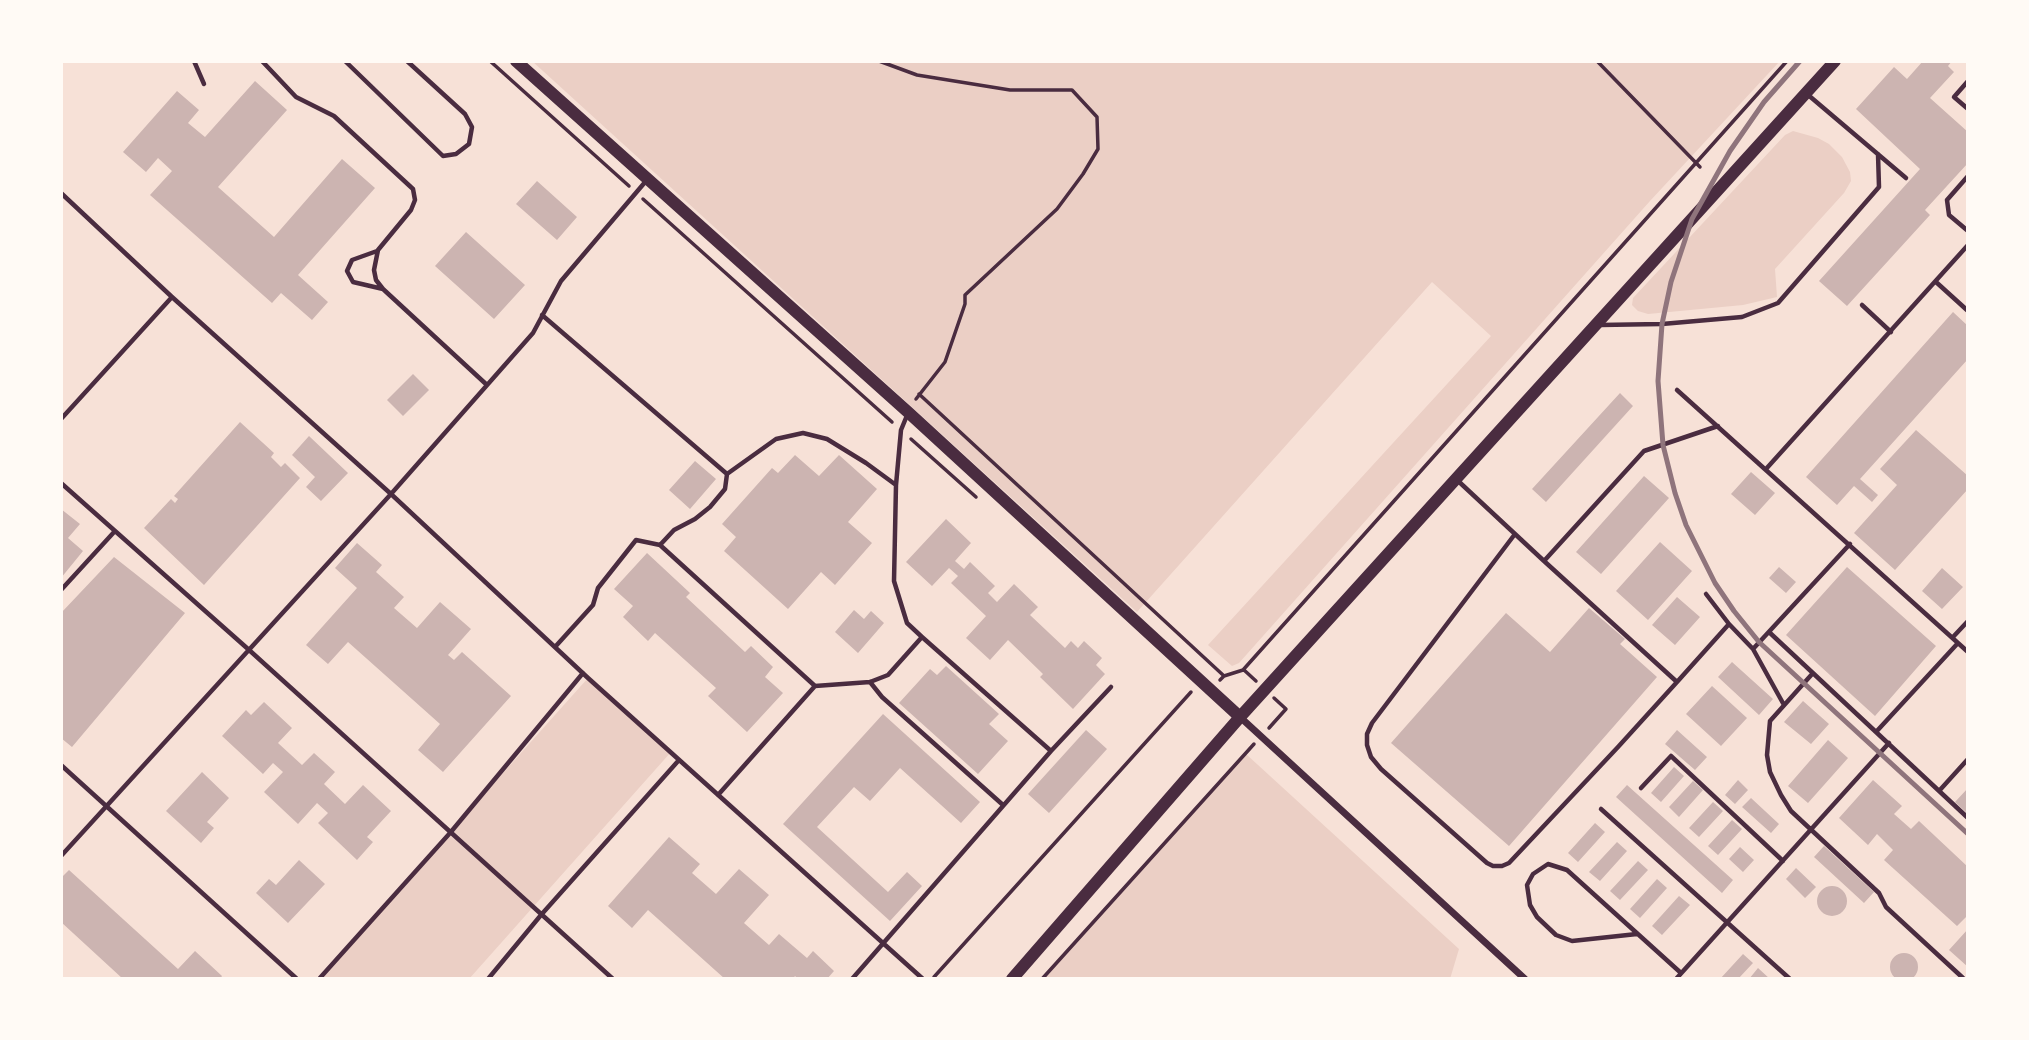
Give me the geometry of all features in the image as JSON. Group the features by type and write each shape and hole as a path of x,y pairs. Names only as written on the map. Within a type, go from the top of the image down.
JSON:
{"street":[{"path":"516,61 909,413 1525,979"},
{"path":"1012,979 1240,718 1835,61"}],"lane":[{"path":"194,61 204,84"},
{"path":"262,61 296,97 334,116 414,188 415,200 411,210 378,250 374,270 376,280 486,385"},
{"path":"345,61 443,156 456,154 469,144 472,127 465,114 407,61"},
{"path":"1968,81 1954,97 1968,109"},
{"path":"1806,93 1906,178"},
{"path":"1596,325 1662,324 1742,317 1778,303 1879,187 1878,155"},
{"path":"1968,176 1947,200 1949,215 1968,231"},
{"path":"61,856 391,494 533,332 561,281 646,180"},
{"path":"61,193 583,673 923,979"},
{"path":"1766,469 1968,245"},
{"path":"378,250 352,260 347,271 353,282 383,289"},
{"path":"1936,282 1968,311"},
{"path":"61,419 172,297"},
{"path":"1862,304 1891,332"},
{"path":"542,315 727,474"},
{"path":"1678,390 1968,652"},
{"path":"909,413 901,430 896,485 894,581 907,623 1051,751"},
{"path":"1544,561 1644,451 1718,426"},
{"path":"660,545 674,530 710,507 725,489 727,474 776,439 803,433 827,439 896,485"},
{"path":"1456,479 1677,682"},
{"path":"61,483 613,979"},
{"path":"61,590 116,531"},
{"path":"1515,534 1372,723 1367,734 1371,757 1381,769 1493,866 1508,863 1729,624"},
{"path":"555,647 593,606 598,588 636,540 660,545 815,686"},
{"path":"1753,649 1850,544"},
{"path":"1706,594 1753,649 1784,705"},
{"path":"1953,637 1968,621"},
{"path":"1769,632 1968,818"},
{"path":"718,795 815,686 870,682 888,675 922,637"},
{"path":"1876,732 1958,643"},
{"path":"319,979 450,833 583,673"},
{"path":"1813,673 1770,721 1767,733 1770,772 1791,811 1879,893 1886,907 1964,978"},
{"path":"870,682 882,697 1003,805"},
{"path":"852,979 1003,805 1111,687"},
{"path":"1676,979 1889,743"},
{"path":"1641,788 1671,756 1783,861"},
{"path":"1939,791 1968,759"},
{"path":"488,979 541,915 679,760"},
{"path":"61,765 297,979"},
{"path":"1601,809 1790,979"},
{"path":"1637,934 1572,941 1556,935 1530,905 1527,886 1533,874 1548,864 1556,864 1567,870 1681,973"}],"path":[{"path":"490,61 984,504"},
{"path":"879,61 917,75 1010,90 1072,90 1097,117 1098,149 1083,174 1057,209 965,295 965,304 945,362 919,394 1224,676"},
{"path":"1597,61 1700,167"},
{"path":"932,979 1192,690 1203,700 1224,676 1243,670 1787,61"},
{"path":"1042,979 1246,754"}],"shaded area":[{"path":"532,61 1780,61 1650,201 1239,663 1232,666 1208,645 1491,336 1432,282 1137,612"},
{"path":"1793,131 1829,144 1842,157 1850,172 1851,181 1844,193 1775,269 1777,297 1743,305 1648,314 1638,311 1632,305 1633,298 1785,135"},
{"path":"588,678 671,752 469,979 319,979"},
{"path":"1246,754 1459,949 1450,979 1042,979"}],"building":[{"path":"1923,61 1952,61 1948,66 1954,72 1930,98 1968,132 1968,163 1925,210 1930,215 1847,306 1819,281 1920,169 1856,109 1894,67 1907,79"},
{"path":"255,81 287,110 218,187 274,237 342,159 375,188 298,275 328,302 312,320 281,293 272,303 150,195 172,171 158,158 146,172 123,152 177,91 199,110 188,123 205,137"},
{"path":"537,181 577,217 557,240 516,204"},
{"path":"466,232 525,285 494,319 435,266"},
{"path":"1953,312 1968,326 1968,359 1860,479 1878,495 1872,502 1854,486 1837,505 1806,477"},
{"path":"413,374 429,390 403,416 387,400"},
{"path":"1620,393 1633,406 1546,502 1532,489"},
{"path":"240,422 274,453 271,457 281,467 285,463 300,478 204,585 144,528 171,499 175,503 178,499 174,496"},
{"path":"1916,430 1968,476 1968,489 1895,570 1854,533 1897,485 1880,469"},
{"path":"309,436 348,473 321,501 306,487 315,477 292,455"},
{"path":"795,455 819,476 839,455 877,489 848,522 872,543 835,585 821,572 788,609 724,551 736,537 722,524 772,468 778,473"},
{"path":"695,461 716,479 690,509 669,490"},
{"path":"1751,472 1775,493 1755,515 1731,494"},
{"path":"1644,476 1669,498 1601,574 1576,552"},
{"path":"61,509 80,524 68,538 83,551 61,578"},
{"path":"946,519 971,543 955,561 964,569 970,562 995,586 988,593 997,602 1014,584 1038,607 1030,615 1065,648 1071,641 1078,648 1084,641 1102,658 1096,665 1105,674 1073,709 1040,677 1043,674 1008,640 990,660 966,638 986,616 951,583 958,576 949,568 932,586 906,562"},
{"path":"1660,542 1692,571 1648,620 1616,591"},
{"path":"357,543 382,565 376,572 404,597 394,608 417,628 440,602 471,629 448,655 454,660 462,652 511,696 443,772 418,750 440,724 348,642 328,664 306,645 357,588 335,568"},
{"path":"647,553 690,593 686,597 745,652 751,646 773,667 765,677 783,693 747,732 708,696 716,688 655,633 648,641 623,617 633,606 614,589"},
{"path":"114,557 185,613 72,747 61,738 61,613"},
{"path":"1779,567 1796,582 1786,593 1769,578"},
{"path":"1847,567 1936,646 1875,716 1786,635"},
{"path":"1942,568 1963,587 1942,609 1922,591"},
{"path":"1677,597 1700,617 1675,645 1652,625"},
{"path":"1589,608 1625,639 1620,644 1657,677 1509,846 1391,743 1506,613 1550,652"},
{"path":"854,610 864,619 871,611 884,623 858,653 835,632"},
{"path":"1732,662 1773,699 1759,715 1718,677"},
{"path":"946,666 999,714 989,724 1008,741 978,774 899,703 930,669 937,675"},
{"path":"1712,686 1747,718 1721,746 1686,714"},
{"path":"1803,701 1829,724 1811,744 1784,722"},
{"path":"264,702 292,728 278,743 302,765 314,753 335,772 324,784 345,804 363,785 391,811 367,837 373,842 357,860 318,823 328,813 317,803 298,824 264,792 283,772 273,763 263,774 222,736 246,710 251,715"},
{"path":"883,714 980,802 961,823 900,768 870,801 854,787 817,827 888,892 907,872 922,886 890,921 783,824"},
{"path":"1086,730 1107,749 1049,813 1028,794"},
{"path":"1677,730 1707,757 1695,770 1665,744"},
{"path":"1828,740 1848,758 1808,803 1788,786"},
{"path":"1674,767 1684,776 1661,802 1651,793"},
{"path":"202,772 229,798 207,822 214,828 201,843 166,811"},
{"path":"1738,780 1748,790 1735,804 1725,795"},
{"path":"1873,780 1902,806 1894,814 1911,829 1919,821 1968,867 1968,915 1957,926 1884,860 1893,850 1877,834 1868,845 1839,818"},
{"path":"1693,781 1703,790 1679,817 1669,807"},
{"path":"1627,785 1733,880 1722,893 1616,797"},
{"path":"1968,788 1968,814 1955,802"},
{"path":"1751,798 1779,824 1771,833 1742,807"},
{"path":"1713,802 1723,811 1699,837 1689,828"},
{"path":"1732,820 1742,829 1718,855 1708,846"},
{"path":"1595,823 1605,832 1578,862 1568,853"},
{"path":"669,837 700,864 692,873 716,894 739,869 769,895 744,923 769,945 779,934 807,958 813,951 834,971 827,979 798,979 795,976 793,979 725,979 648,910 632,928 608,906"},
{"path":"1617,842 1627,851 1600,881 1589,872"},
{"path":"1824,846 1874,892 1864,903 1814,857"},
{"path":"1740,847 1754,860 1743,872 1729,859"},
{"path":"299,860 325,884 288,923 256,893 269,879 276,885"},
{"path":"1638,861 1648,870 1620,900 1610,891"},
{"path":"1796,868 1816,887 1805,898 1786,879"},
{"path":"69,870 178,969 195,951 222,976 220,979 123,979 61,922 61,878"},
{"path":"1657,879 1667,888 1640,918 1630,909"},
{"path":"1832,886 1843,890 1847,901 1843,912 1832,916 1821,912 1817,901 1821,890"},
{"path":"1679,896 1690,905 1662,935 1652,926"},
{"path":"1968,929 1968,967 1949,950"},
{"path":"1904,953 1914,957 1918,967 1914,977 1904,981 1894,977 1890,967 1894,957"},
{"path":"1743,954 1753,963 1738,979 1720,979"},
{"path":"1758,968 1770,979 1749,979"}],"railway":[{"path":"1800,61 1764,102 1730,151 1692,219 1671,282 1662,324 1658,381 1663,445 1686,525 1715,583 1734,611 1759,642 1968,834"}]}
